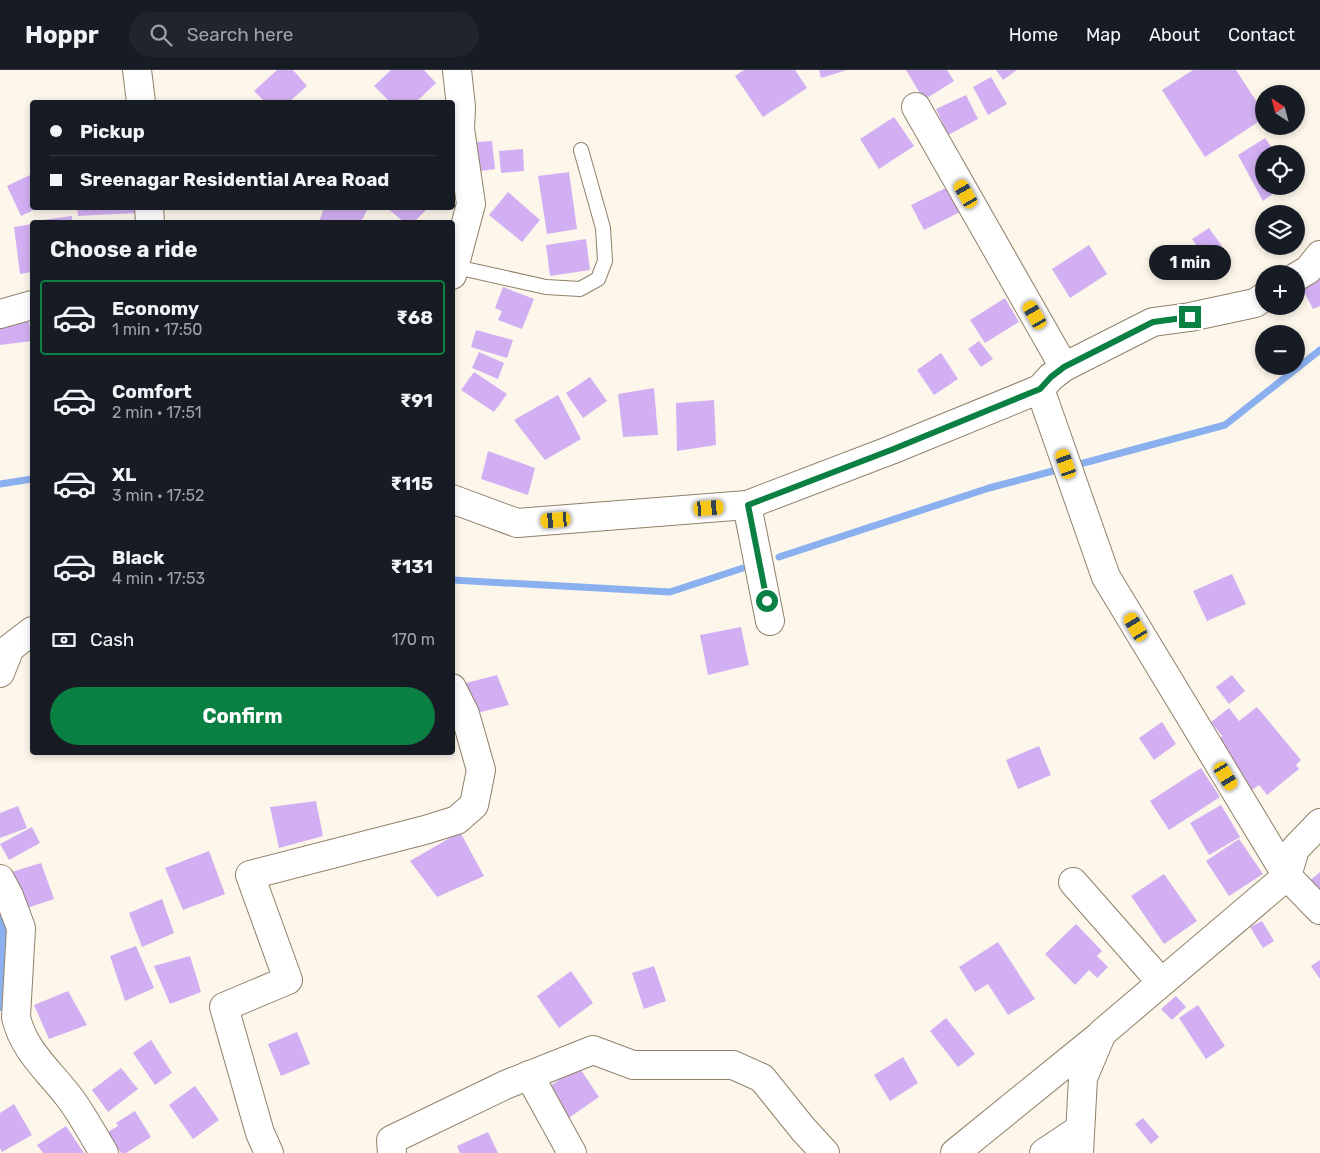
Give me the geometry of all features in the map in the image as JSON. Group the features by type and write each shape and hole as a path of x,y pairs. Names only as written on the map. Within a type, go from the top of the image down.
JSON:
{"street":[{"path":"137,70 141,100"},
{"path":"455,267 471,204 462,148 457,70"},
{"path":"916,107 1064,367"},
{"path":"1305,272 1320,255"},
{"path":"455,500 517,523 748,505 891,450 1040,389 1064,367 1153,322 1190,317 1255,303"},
{"path":"0,314 30,306"},
{"path":"1040,389 1106,577 1287,876 1320,910"},
{"path":"748,505 770,621"},
{"path":"0,673 10,648 30,632"},
{"path":"269,1153 260,1133 224,1007 288,980 250,875 426,830 457,820 474,805 480,770 465,714 455,694"},
{"path":"955,1153 1102,1033 1287,876 1295,848 1320,823"},
{"path":"0,879 9,896 21,928 16,1018 19,1030 32,1052 70,1098 104,1153"},
{"path":"1073,882 1161,982"},
{"path":"1044,1153 1080,1141 1083,1078 1102,1033"},
{"path":"392,1153 391,1140 505,1085 593,1050 633,1064 733,1065 762,1078 825,1153"},
{"path":"529,1075 572,1153"}],"lane":[{"path":"455,271 546,287 580,289 598,279 605,262 603,228 580,150"}],"water":[{"path":"0,915 15,935 10,1011 0,1011"}],"building":[{"path":"277,70 293,70 307,86 291,100 263,100 254,91"},
{"path":"391,70 424,70 436,83 418,100 388,100 374,86"},
{"path":"744,70 795,70 807,88 763,117 735,76"},
{"path":"819,70 847,70 821,78"},
{"path":"906,70 947,70 954,81 924,100"},
{"path":"996,70 1017,70 1003,80"},
{"path":"1193,70 1236,70 1255,99 1255,124 1205,157 1162,90"},
{"path":"991,77 1007,104 988,115 973,87"},
{"path":"966,95 978,119 948,135 936,109"},
{"path":"894,117 914,146 879,169 860,139"},
{"path":"1265,138 1270,145 1255,145 1255,186 1238,155"},
{"path":"492,141 495,169 480,171 477,142"},
{"path":"523,149 524,171 501,173 499,151"},
{"path":"569,172 577,229 547,234 538,176"},
{"path":"30,175 30,210 34,210 21,216 7,186"},
{"path":"952,185 964,210 924,230 911,205"},
{"path":"508,192 540,220 522,242 489,215"},
{"path":"1260,195 1271,195 1263,201"},
{"path":"77,210 138,210 138,213 78,216"},
{"path":"323,210 367,210 362,220 320,220"},
{"path":"389,210 426,210 416,220 402,220"},
{"path":"72,216 72,220 42,220"},
{"path":"30,224 30,272 20,274 14,227"},
{"path":"1209,228 1222,246 1205,258 1192,239"},
{"path":"586,239 590,270 550,276 546,245"},
{"path":"1089,245 1107,274 1070,298 1052,269"},
{"path":"1320,274 1320,306 1313,309 1305,294 1305,282"},
{"path":"503,287 534,299 522,329 498,320 502,311 495,308"},
{"path":"1005,298 1019,322 985,343 970,320"},
{"path":"28,315 30,341 0,345 0,318"},
{"path":"476,330 513,340 507,358 471,347"},
{"path":"979,341 993,359 981,367 968,349"},
{"path":"479,352 504,363 498,379 472,368"},
{"path":"941,353 958,379 934,395 917,370"},
{"path":"474,372 507,394 494,412 461,390"},
{"path":"590,377 607,401 583,418 566,393"},
{"path":"654,388 658,435 623,437 618,394"},
{"path":"558,395 581,439 545,460 514,420"},
{"path":"714,400 716,445 677,451 676,403"},
{"path":"488,451 535,468 528,495 481,479"},
{"path":"1232,574 1246,604 1207,621 1193,591"},
{"path":"741,627 749,665 708,675 700,635"},
{"path":"497,675 509,705 473,714 462,684"},
{"path":"1232,675 1245,691 1229,704 1216,687"},
{"path":"1257,707 1301,760 1296,765 1299,769 1267,795 1259,785 1252,790 1213,743 1222,736 1211,722 1229,708 1239,721"},
{"path":"1162,722 1176,744 1154,760 1139,738"},
{"path":"1039,746 1051,775 1018,789 1006,760"},
{"path":"1201,768 1220,797 1169,830 1150,801"},
{"path":"316,801 323,836 279,848 270,807"},
{"path":"1221,805 1240,837 1209,855 1190,823"},
{"path":"18,806 27,828 0,838 0,813"},
{"path":"32,827 40,843 9,860 0,844"},
{"path":"460,832 484,876 437,897 410,861"},
{"path":"1239,839 1263,874 1229,896 1206,861"},
{"path":"209,851 225,894 183,910 165,868"},
{"path":"41,863 54,899 24,909 8,873"},
{"path":"1320,872 1320,899 1307,883"},
{"path":"1164,874 1197,921 1164,944 1131,896"},
{"path":"162,899 174,933 142,947 129,913"},
{"path":"1262,921 1274,941 1263,948 1250,927"},
{"path":"1076,924 1102,951 1097,956 1108,967 1097,978 1089,970 1075,985 1045,954"},
{"path":"998,942 1035,999 1008,1015 988,984 975,992 959,967"},
{"path":"136,946 154,988 125,1001 110,956"},
{"path":"190,956 201,992 170,1004 154,966"},
{"path":"1320,960 1320,979 1311,966"},
{"path":"654,966 666,1001 644,1009 632,973"},
{"path":"571,971 593,1003 559,1028 537,996"},
{"path":"68,991 87,1025 49,1039 34,1005"},
{"path":"1176,996 1186,1007 1172,1020 1161,1009"},
{"path":"1198,1005 1225,1046 1206,1059 1179,1018"},
{"path":"946,1018 975,1054 958,1067 930,1031"},
{"path":"297,1032 310,1064 281,1076 268,1044"},
{"path":"151,1040 172,1073 155,1085 133,1053"},
{"path":"903,1057 918,1083 890,1101 874,1075"},
{"path":"579,1067 599,1097 563,1122 542,1091"},
{"path":"121,1068 138,1089 108,1112 92,1090"},
{"path":"195,1086 219,1120 193,1139 169,1105"},
{"path":"14,1104 32,1135 2,1152 0,1148 0,1113"},
{"path":"135,1111 151,1137 126,1153 121,1153 108,1132 118,1126 116,1123"},
{"path":"1143,1118 1159,1137 1151,1144 1135,1124"},
{"path":"66,1126 84,1153 43,1153 37,1145"},
{"path":"488,1132 498,1153 460,1153 457,1146"}],"waterway":[{"path":"1080,464 1225,425 1320,350"},
{"path":"779,557 989,488 1053,471"},
{"path":"0,484 30,479"},
{"path":"455,580 670,592 743,568"}],"route":[{"path":"767,601 748,505 891,450 1040,389 1064,367 1153,322 1190,317"}]}
